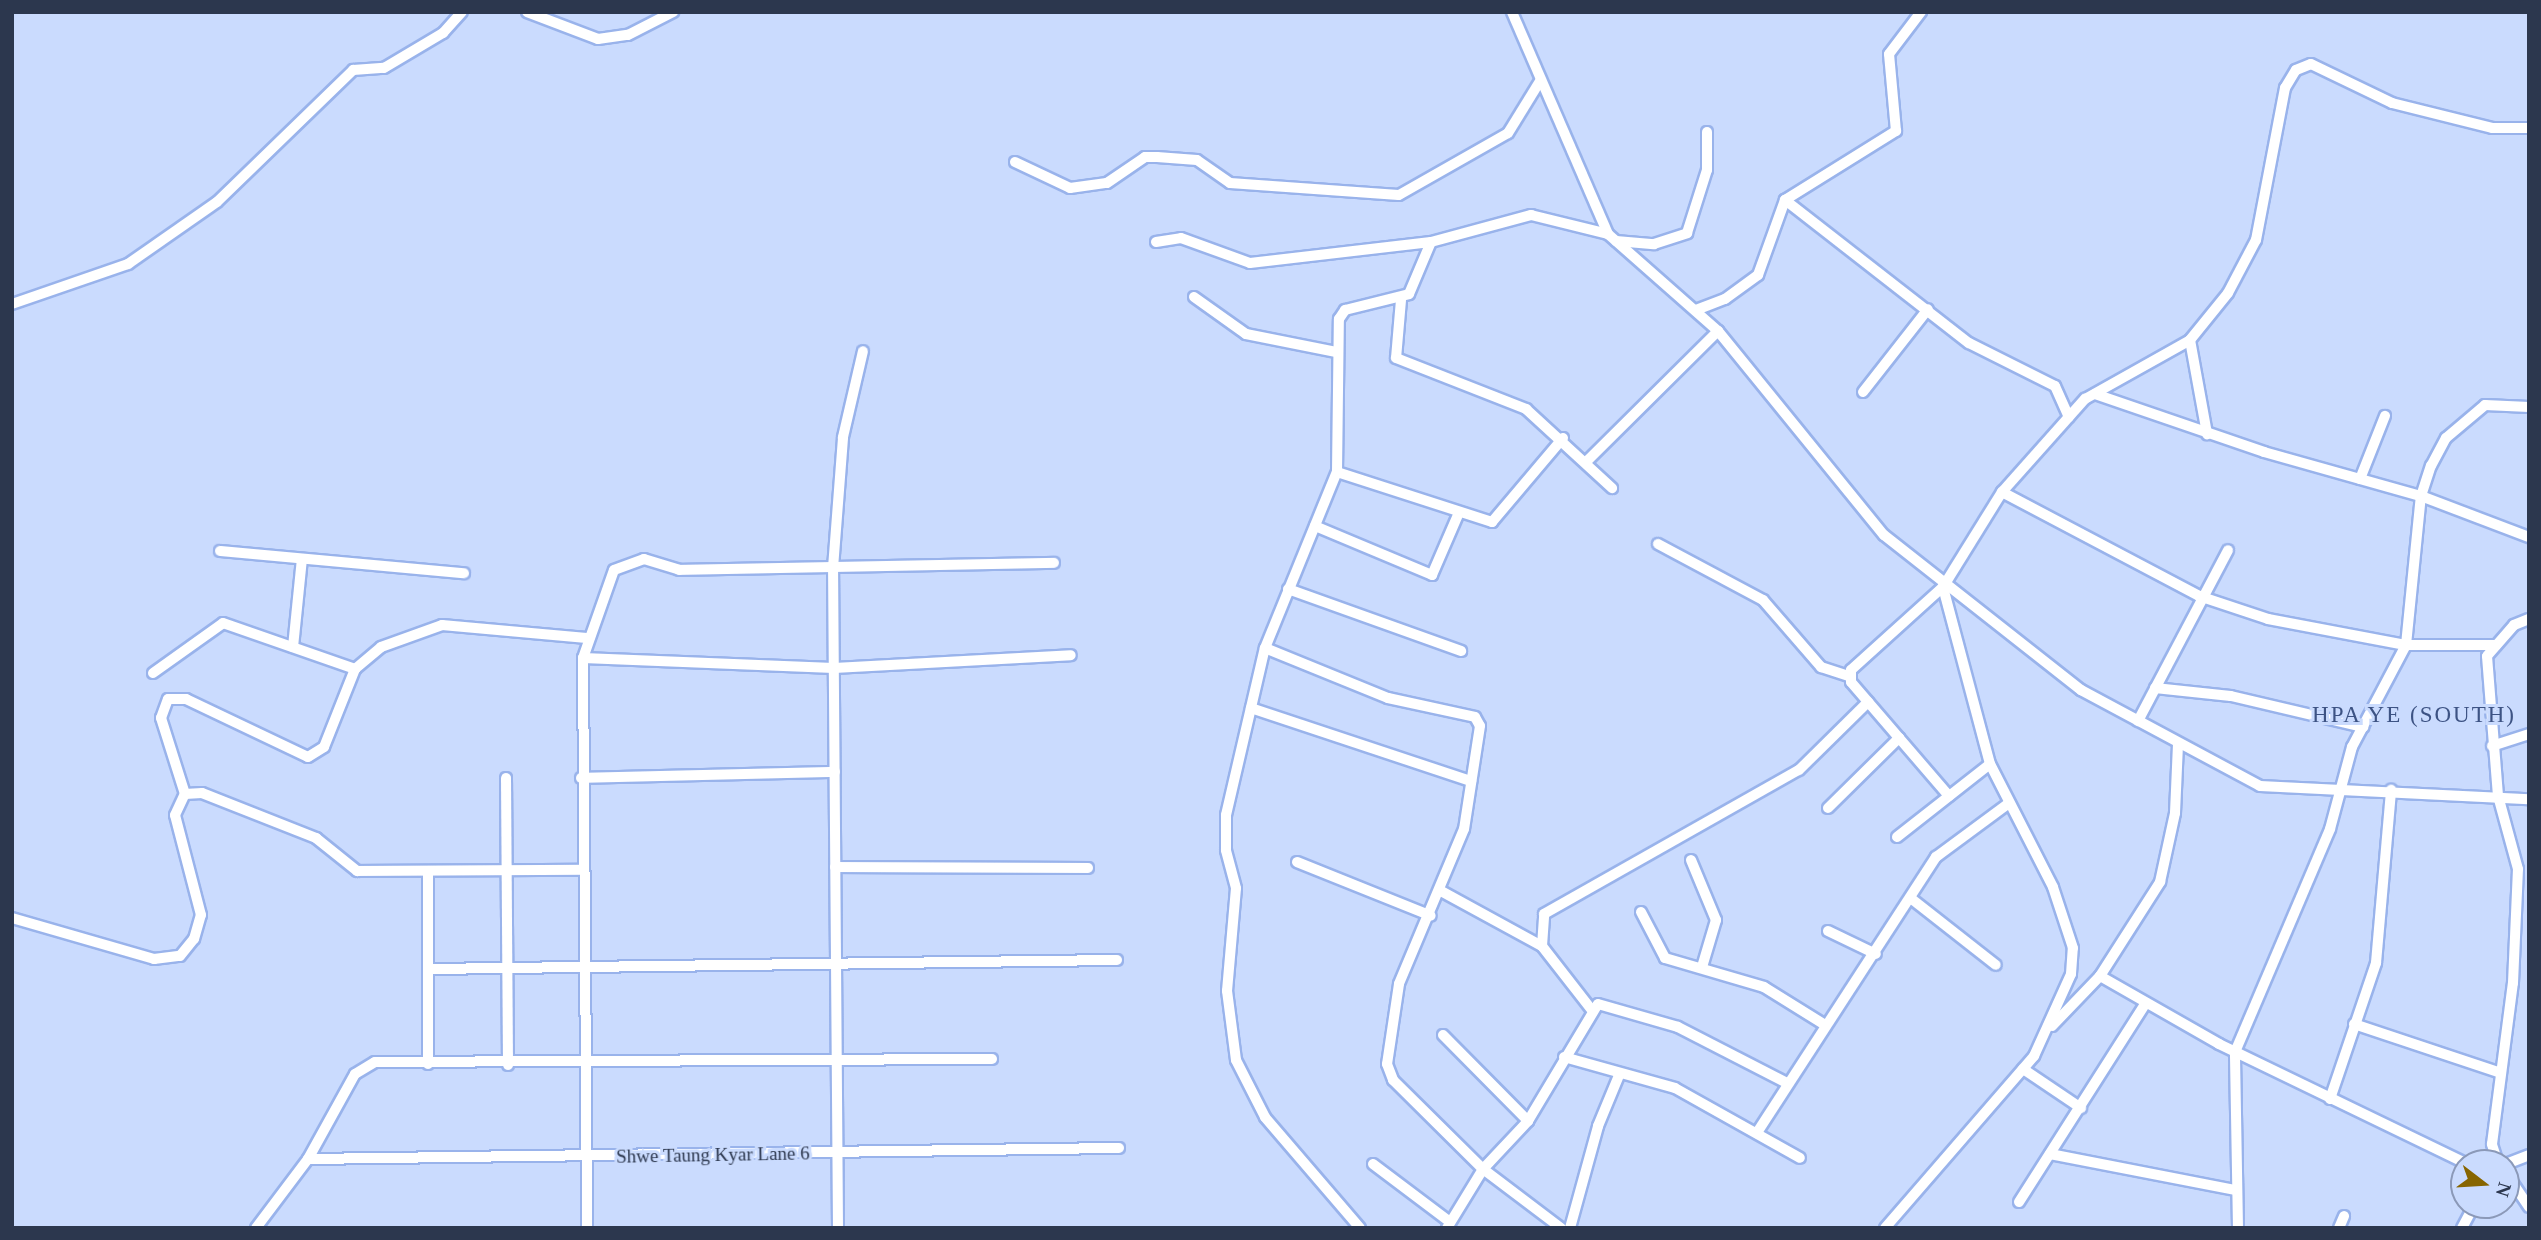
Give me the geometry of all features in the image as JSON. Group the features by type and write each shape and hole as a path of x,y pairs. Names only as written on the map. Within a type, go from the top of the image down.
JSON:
{"street":[{"path":"12,304 36,301 128,264 217,202 353,70 384,68 443,33 462,12"},
{"path":"532,13 598,39 628,35 673,12"},
{"path":"1512,12 1540,81 1612,237 1718,331 1884,535 1943,587 2081,690 2260,786 2391,789 2529,799"},
{"path":"1696,310 1725,299 1758,275 1785,200 1896,131 1889,54 1921,12"},
{"path":"1849,676 1943,587 2002,492 2069,417 2095,394 2190,340 2245,268 2256,240 2285,88 2296,69 2311,64 2392,103 2479,125 2529,128"},
{"path":"1015,162 1070,188 1107,183 1145,157 1157,156 1197,160 1230,183 1399,195 1508,133 1540,81"},
{"path":"1156,242 1181,238 1250,263 1431,242 1531,215 1612,237 1654,244 1687,233 1707,170 1707,132"},
{"path":"1785,200 1969,343 2055,386 2069,417"},
{"path":"1431,242 1401,300 1396,358 1526,409 1563,438 1612,488"},
{"path":"1194,297 1246,334 1336,352"},
{"path":"1360,1228 1265,1117 1236,1060 1227,991 1236,888 1226,850 1226,815 1265,649 1337,472 1336,352 1345,310 1401,300"},
{"path":"1863,393 1928,309"},
{"path":"1586,462 1718,331"},
{"path":"2190,340 2207,434"},
{"path":"838,1228 833,568 843,437 863,351"},
{"path":"2095,394 2207,434 2421,496 2529,537"},
{"path":"2238,1228 2235,1190 2235,1052 2363,727 2406,645 2421,496 2446,438 2462,421 2485,405 2529,407"},
{"path":"2360,479 2385,416"},
{"path":"1337,472 1482,523 1500,517 1563,438"},
{"path":"2002,492 2199,596 2268,619 2406,645 2496,645"},
{"path":"1315,526 1432,575 1458,515"},
{"path":"1658,544 1763,600 1821,667 1849,676 1949,796"},
{"path":"2138,721 2199,596 2228,550"},
{"path":"220,551 464,573"},
{"path":"293,647 302,559"},
{"path":"587,1228 581,778 583,658 614,570 628,561 679,569 1054,563"},
{"path":"1943,587 1990,764 2053,887 2073,948 2071,974 2051,1026"},
{"path":"1289,589 1461,651"},
{"path":"2494,1149 2518,869 2498,796 2487,656 2514,625 2529,619"},
{"path":"153,673 223,623 254,628 293,647 355,669"},
{"path":"12,918 154,959 180,956 194,939 201,915 176,815 185,794 161,718 168,699 186,699 308,757 324,747 355,669 381,648 442,625 589,638"},
{"path":"1265,649 1388,698 1475,717 1480,736 1464,829 1431,916 1399,984 1388,1072 1483,1169 1561,1228"},
{"path":"583,658 834,668 1071,655"},
{"path":"2155,688 2231,696 2363,727"},
{"path":"1542,946 1544,914 1799,770 1868,702"},
{"path":"1251,708 1471,781"},
{"path":"2492,746 2529,734"},
{"path":"1828,808 1899,738"},
{"path":"1885,1228 2023,1069 2051,1026 2100,976 2160,882 2175,813 2178,744"},
{"path":"1898,837 1990,764"},
{"path":"581,778 835,772"},
{"path":"506,778 508,1065"},
{"path":"2330,1099 2376,962 2391,789"},
{"path":"185,794 202,793 316,838 357,871 428,873 582,870"},
{"path":"1758,1131 1825,1025 1913,900 1936,857 2009,803"},
{"path":"1691,860 1716,920 1702,967"},
{"path":"1297,862 1431,916"},
{"path":"835,867 1087,868"},
{"path":"428,873 428,1064"},
{"path":"1441,891 1542,946 1591,1009"},
{"path":"1913,900 1996,965"},
{"path":"1641,912 1660,955 1764,987 1825,1025"},
{"path":"1828,931 1876,954"},
{"path":"428,970 1117,960"},
{"path":"2100,976 2235,1052 2450,1156"},
{"path":"2019,1202 2146,1003"},
{"path":"1373,1164 1448,1225 1483,1169 1528,1121 1591,1009 1598,1004 1678,1027 1787,1083"},
{"path":"2354,1024 2501,1073"},
{"path":"1443,1035 1528,1121"},
{"path":"1564,1057 1675,1088 1758,1131 1800,1158"},
{"path":"256,1228 308,1159 363,1067 428,1064 992,1059"},
{"path":"2023,1069 2081,1108"},
{"path":"1570,1228 1598,1126 1620,1073"},
{"name":"Shwe Taung Kyar Lane 6","path":"308,1159 1119,1148"},
{"path":"2050,1154 2235,1190"},
{"path":"2339,1228 2344,1216"}],"district":[{"name":"HPA YE (SOUTH)","path":"2414,715"}]}
